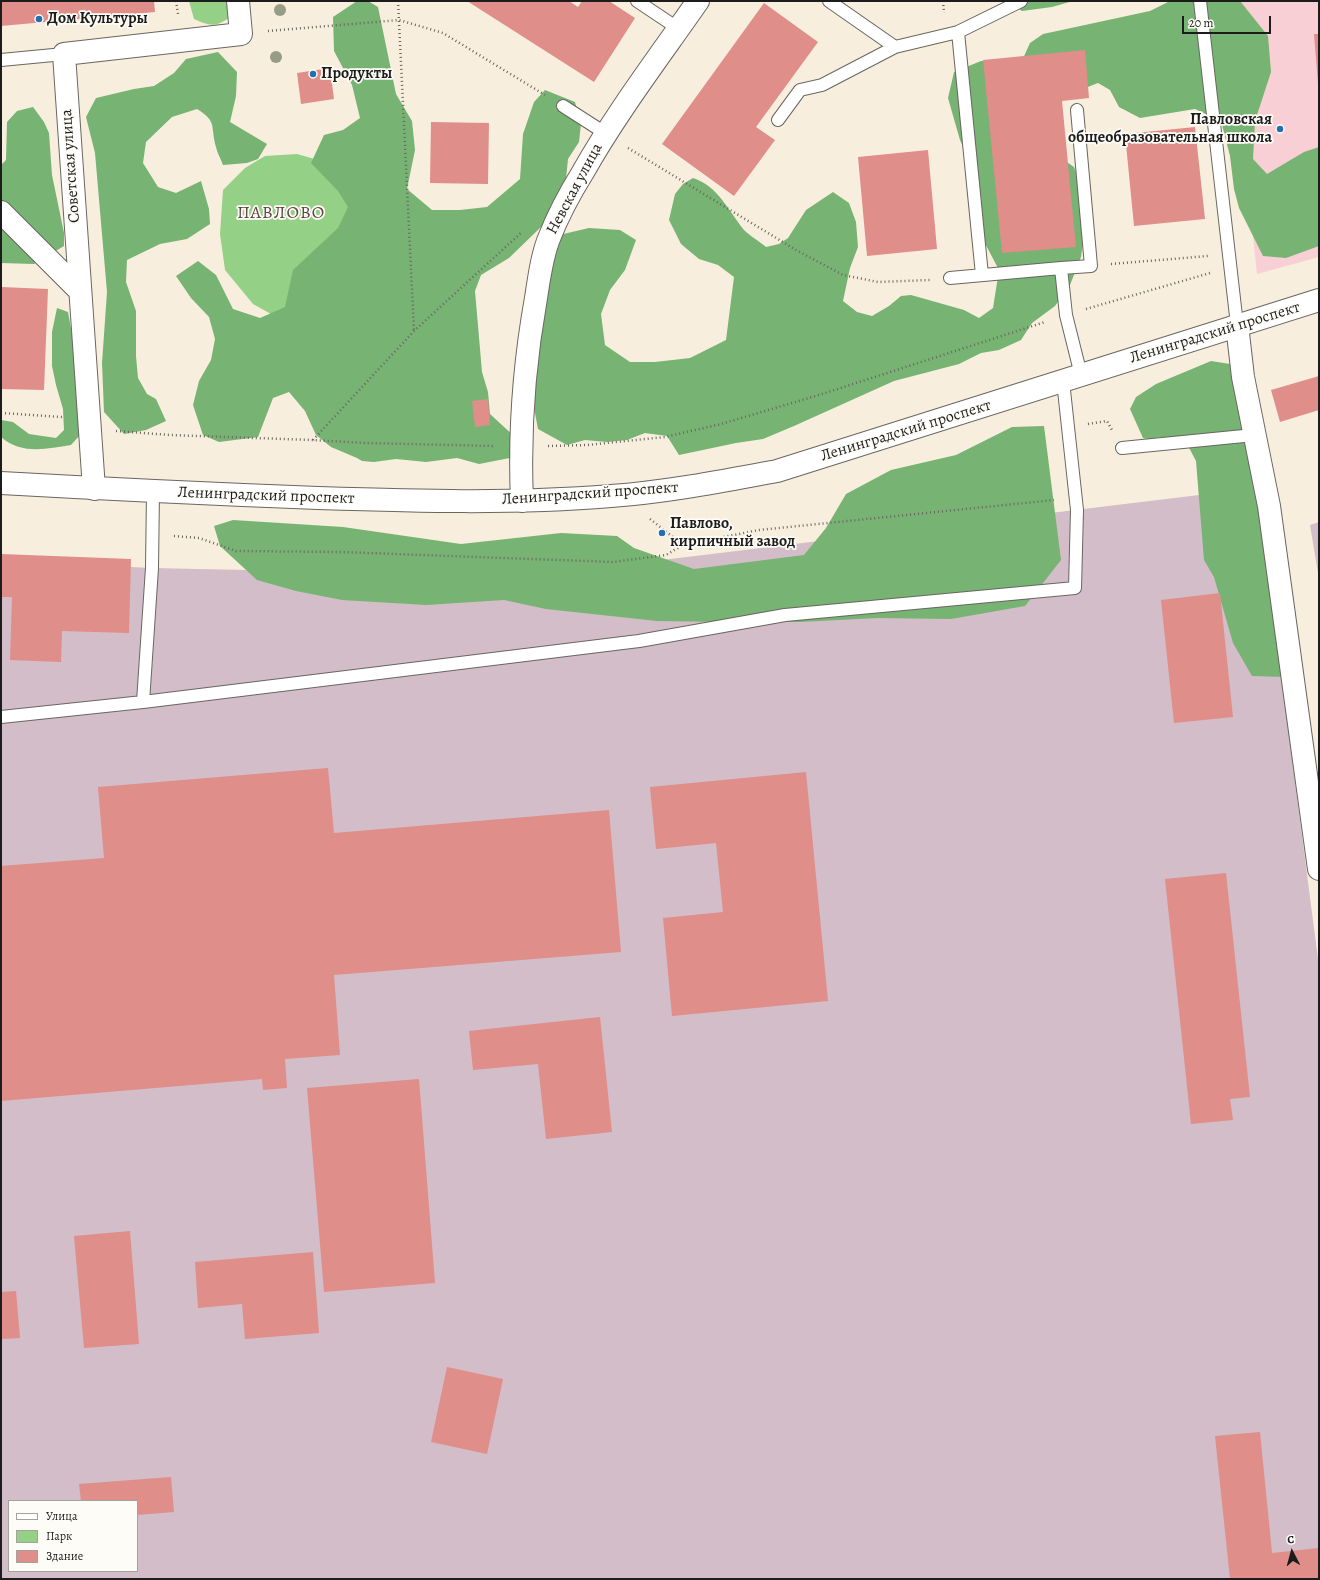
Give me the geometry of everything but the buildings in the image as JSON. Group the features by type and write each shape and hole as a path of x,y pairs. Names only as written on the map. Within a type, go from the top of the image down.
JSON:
{"street":[{"path":"64,54 241,34 238,1"},
{"name":"Невская улица","path":"522,501 521,447 529,337 539,281 549,238 560,210 604,133 698,1"},
{"name":"Советская улица","path":"64,54 94,489"},
{"path":"1,212 80,291"},
{"name":"Ленинградский проспект","path":"1,484 153,492 442,502 522,501 612,496 695,486 777,471 1319,300"},
{"path":"1237,325 1243,377 1269,506 1319,869"}],"lane":[{"path":"637,1 678,29"},
{"path":"829,1 895,47"},
{"path":"778,120 800,90 822,85 895,47 958,32 1021,1"},
{"path":"1200,1 1237,325"},
{"path":"958,32 982,275"},
{"path":"1,60 64,54"},
{"path":"563,106 604,133"},
{"path":"950,278 1091,266 1077,110"},
{"path":"1,717 143,702 639,641 785,616 1075,588 1077,510 1068,426 1072,378 1061,268"},
{"path":"1122,448 1254,435"},
{"path":"143,702 152,568 153,492"}],"path":[{"path":"398,1 414,331"},
{"path":"241,34 399,20 443,33 563,106"},
{"path":"604,133 796,250 843,275 878,282 950,278"},
{"path":"312,440 414,331 532,223 560,210"},
{"path":"1091,266 1229,254"},
{"path":"1,413 170,435 364,443 521,447 587,445 665,436 721,424 1066,315 1230,268"},
{"path":"1068,426 1107,421 1122,448"},
{"path":"152,534 199,538 236,551 341,552 613,562 666,556 683,545 759,530 1076,498"}],"shaded area":[{"name":"Павловская общеобразовательная школа","path":"1228,1 1319,1 1319,257 1257,274"},
{"path":"1257,488 1319,967 1319,1579 1,1579 1,561 152,568 530,576"},
{"path":"1319,522 1319,579 1310,525"}],"green space":[{"path":"189,1 235,1 232,16 214,25 194,19"},
{"path":"357,1 368,1 378,7 396,94 412,121 415,150 407,189 432,210 460,210 487,207 520,179 523,134 534,102 545,90 575,102 581,124 579,142 568,159 565,189 542,226 509,258 481,275 475,291 482,372 488,392 490,414 515,437 515,457 479,464 457,458 426,462 396,459 374,462 362,461 331,447 316,435 305,411 289,392 273,398 258,437 219,442 203,435 193,405 199,381 211,360 215,339 209,317 191,298 176,276 198,261 216,275 233,309 260,318 285,307 293,270 338,228 348,207 338,191 311,163 324,135 343,130 360,118 352,85 334,51 333,17"},
{"path":"1010,1 1073,1 1052,7 1022,11 1010,3"},
{"path":"1170,1 1240,1 1268,36 1271,72 1255,121 1253,159 1267,174 1304,152 1319,147 1319,246 1286,258 1263,256 1239,208 1234,189 1230,156 1221,121 1195,109 1140,118 1119,107 1110,90 1098,83 1080,90 1020,65 1030,43 1043,34 1150,11"},
{"path":"218,52 237,72 236,96 230,122 267,144 258,159 247,163 223,165 214,140 211,121 197,109 172,117 146,142 143,163 158,187 176,193 201,181 209,209 210,224 187,239 160,244 127,260 126,282 136,311 136,356 138,378 147,394 156,399 166,421 146,430 124,434 104,412 102,363 107,292 95,153 86,117 96,98 154,86 174,73 186,59"},
{"path":"981,61 995,61 1061,158 1074,167 1084,195 1085,228 1081,257 1070,285 1055,306 1032,323 1021,340 999,350 981,353 959,364 894,381 763,439 679,455 667,436 645,433 627,440 607,442 585,440 567,445 538,429 529,381 524,320 525,293 535,261 559,235 589,228 620,230 636,240 625,270 610,290 601,314 605,345 630,362 655,362 690,358 726,340 734,277 718,265 699,259 681,244 669,220 675,194 683,184 693,178 702,182 716,193 744,230 766,247 779,244 788,238 806,210 833,192 849,203 856,222 858,247 850,268 843,301 857,312 872,316 889,306 901,296 911,295 964,310 979,318 993,308 999,270 979,232 972,166 960,140 948,98 954,72"},
{"path":"33,107 44,122 49,133 52,175 64,233 64,246 34,264 1,263 1,165 6,160 7,122 17,111"},
{"path":"297,154 332,164 362,213 278,318 253,304 225,270 220,234 223,190 245,168 265,156"},
{"path":"57,308 68,312 72,334 76,385 81,414 80,435 71,445 43,449 17,446 9,443 1,437 1,420 13,422 29,434 56,438 64,430 63,409 52,366 52,332"},
{"path":"1211,361 1230,364 1250,406 1285,677 1252,676 1233,643 1214,577 1204,560 1196,461 1185,440 1162,437 1148,439 1143,438 1130,409 1136,397 1156,384"},
{"path":"1044,426 1061,560 1025,606 951,619 877,618 800,622 657,621 546,609 504,600 426,605 342,600 296,591 257,580 220,546 214,526 233,520 343,527 461,544 561,533 617,536 634,548 694,569 804,555 826,528 846,494 891,470 956,455 1012,427"}],"place":[{"name":"Дом Культуры","path":"39,19"},
{"name":"Продукты","path":"313,74"},
{"name":"Павловская общеобразовательная школа","path":"1280,129"},
{"name":"Павлово, кирпичный завод","path":"662,533"}],"district":[{"name":"ПАВЛОВО","path":"281,214"}]}
